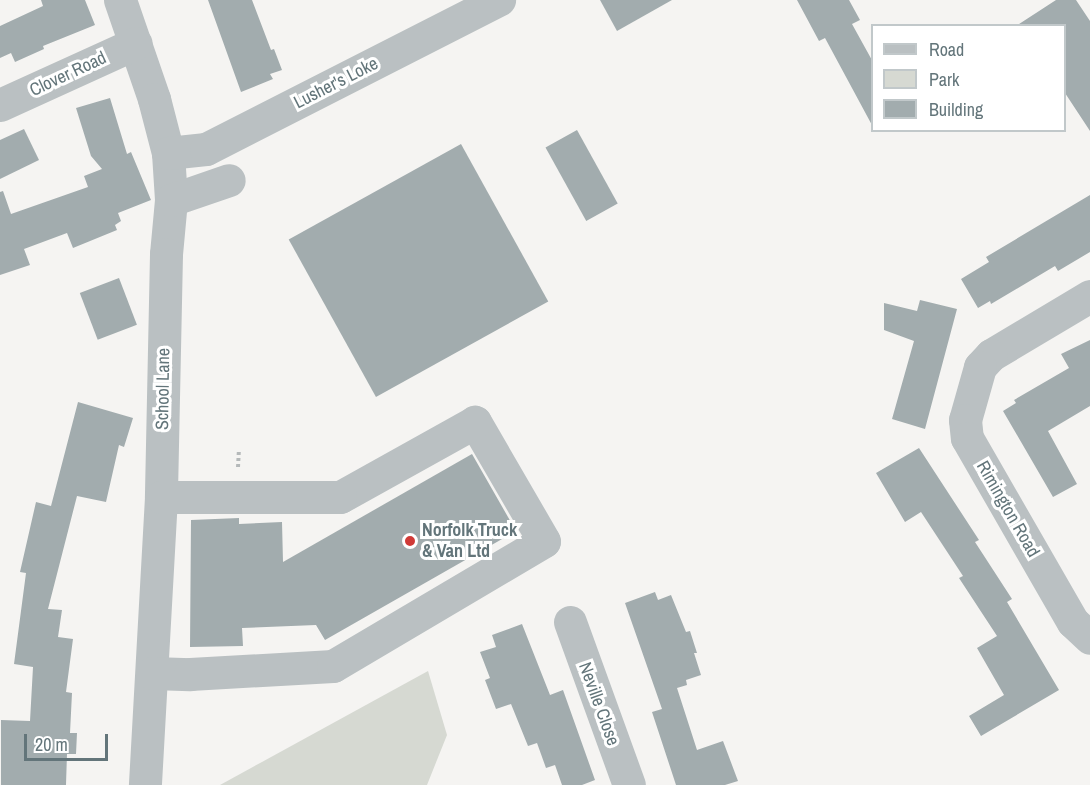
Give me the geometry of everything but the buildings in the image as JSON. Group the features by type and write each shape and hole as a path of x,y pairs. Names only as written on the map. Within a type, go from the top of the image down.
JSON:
{"street":[{"name":"School Lane","path":"120,0 136,43 168,153 171,200 166,254 161,497 145,785"},
{"name":"Lusher's Loke","path":"168,153 206,149 499,0"},
{"name":"Clover Road","path":"0,105 136,43"},
{"path":"171,200 229,180"},
{"name":"Rimington Road","path":"1090,296 991,355 980,367 965,420 967,438 1073,622 1090,638"},
{"path":"152,673 190,674 333,666 544,541 474,422 340,497 161,497"},
{"name":"Neville Close","path":"570,622 628,785"}],"path":[{"path":"238,466 239,450"}],"green space":[{"path":"428,671 447,735 427,785 220,785"}],"place":[{"name":"Norfolk Truck & Van Ltd","path":"410,541"}]}
